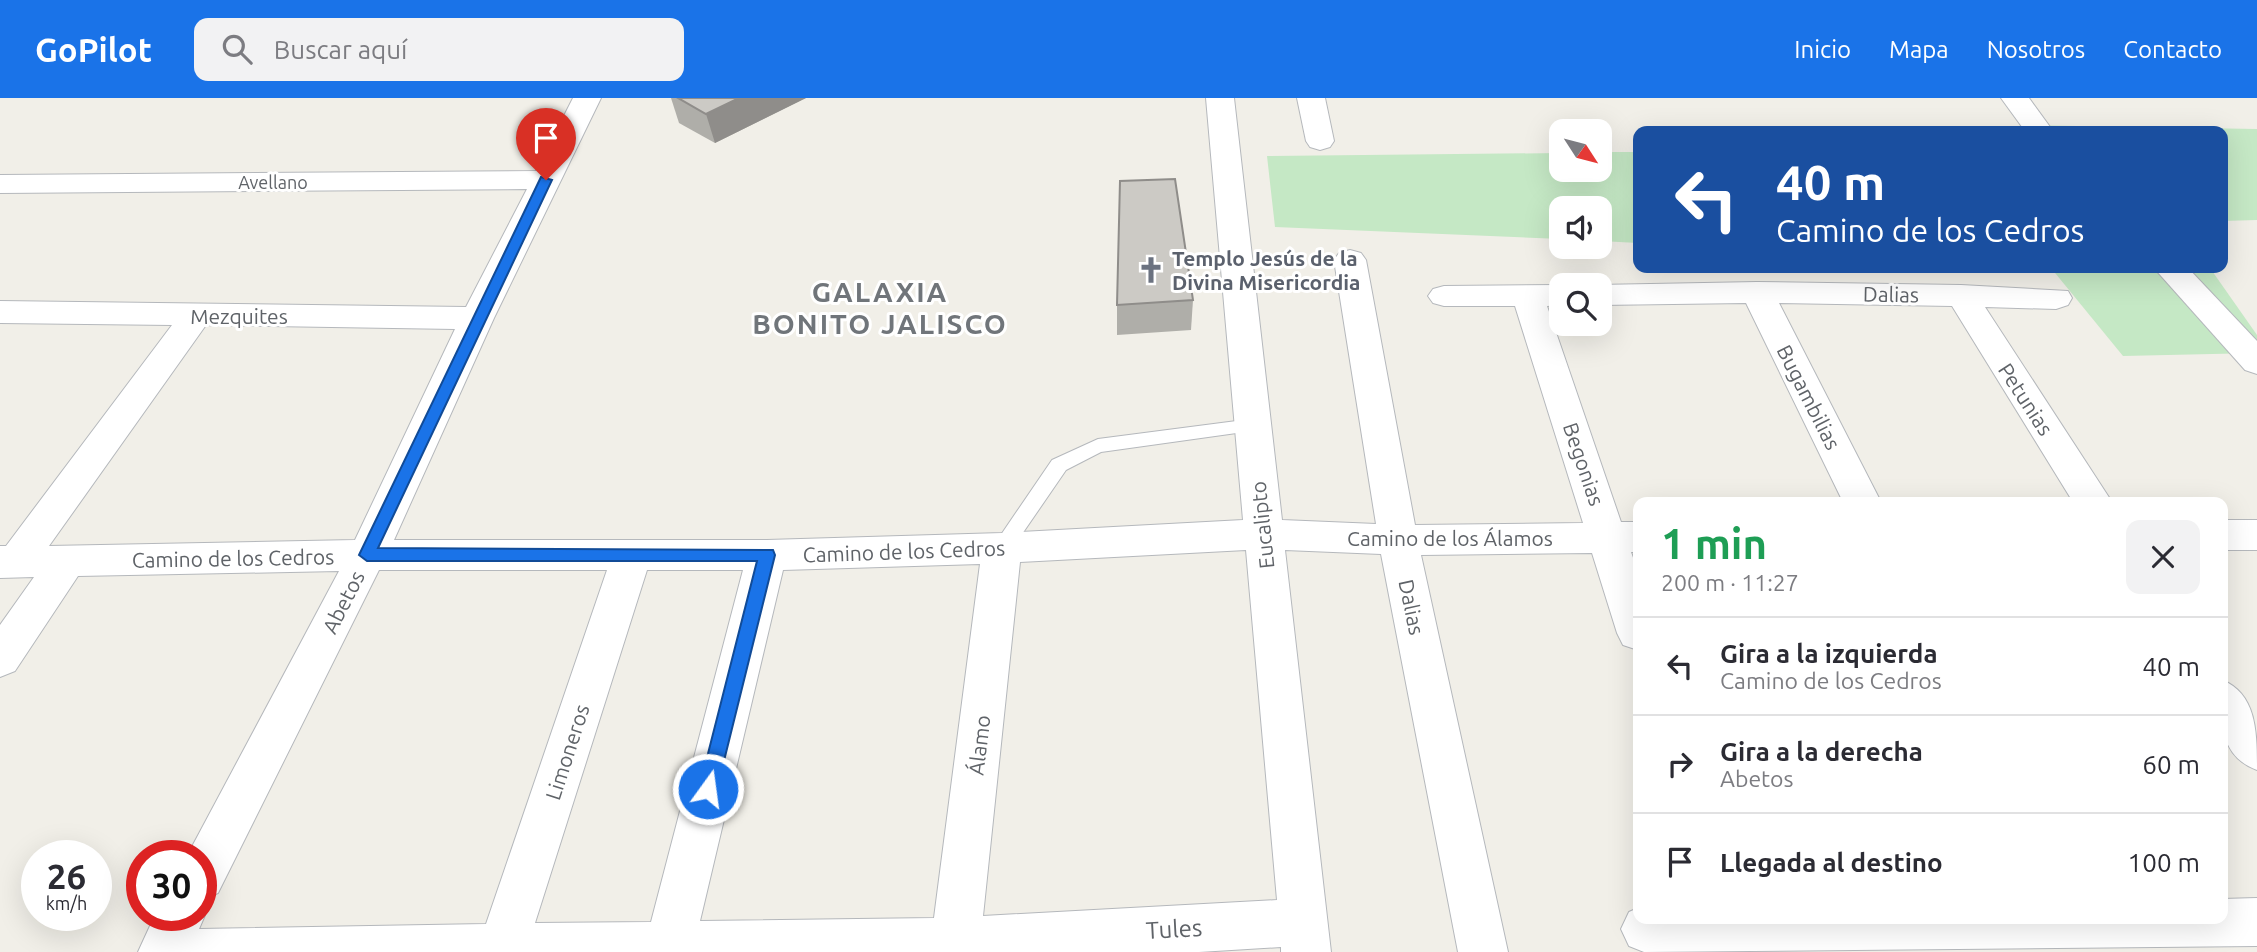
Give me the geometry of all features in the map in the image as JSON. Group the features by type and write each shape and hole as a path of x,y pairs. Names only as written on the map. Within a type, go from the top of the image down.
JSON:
{"street":[{"name":"Abetos","path":"217,846 367,555 477,318 587,98"},
{"name":"Eucalipto","path":"1220,98 1305,937"},
{"path":"1311,98 1320,142"},
{"path":"2015,98 2035,126"},
{"name":"Avellano","path":"0,184 546,180"},
{"name":"Dalias","path":"1350,260 1398,540 1483,952"},
{"path":"2175,273 2257,362"},
{"name":"Dalias","path":"1612,295 1757,292 2056,298"},
{"name":"Bugambilias","path":"1757,292 1860,497"},
{"path":"1444,296 1544,295"},
{"name":"Begonias","path":"1544,295 1623,537 1633,601"},
{"name":"Petunias","path":"1961,295 2090,497"},
{"name":"Mezquites","path":"0,312 477,318"},
{"path":"8,562 197,316"},
{"name":"Camino de los Álamos","path":"1263,534 1398,540 1623,537"},
{"name":"Camino de los Cedros","path":"8,562 367,555 767,555 1002,548 1263,534"},
{"path":"2228,535 2257,535"},
{"name":"Álamo","path":"956,942 1002,548"},
{"name":"Limoneros","path":"502,949 632,555"},
{"path":"669,946 767,555"},
{"path":"0,659 67,561"},
{"path":"2228,707 2257,750"},
{"path":"2228,922 2257,922"},
{"path":"1646,929 1727,924"},
{"path":"163,952 173,931"},
{"name":"Tules","path":"204,952 1305,937"}],"lane":[{"path":"1002,548 1059,465 1098,446 1252,425"}],"green space":[{"path":"2023,125 2082,126 2019,126"},
{"path":"2228,129 2257,129 2257,220 2228,221"},
{"path":"1612,152 1633,152 1633,243 1612,242 1612,196 1549,196 1549,238 1275,227 1267,156 1549,153 1549,182 1612,182"},
{"path":"2055,273 2214,273 2257,335 2257,353 2123,356"}],"building":[{"path":"678,98 739,98 706,114"},
{"name":"Templo Jesús de la Divina Misericordia","path":"1175,179 1193,300 1117,305 1120,181"}],"place":[{"name":"Templo Jesús de la Divina Misericordia","path":"1151,270"}],"district":[{"name":"GALAXIA BONITO JALISCO","path":"880,307"}],"route":[{"path":"546,180 477,318 367,555 767,555 708,789"}]}
